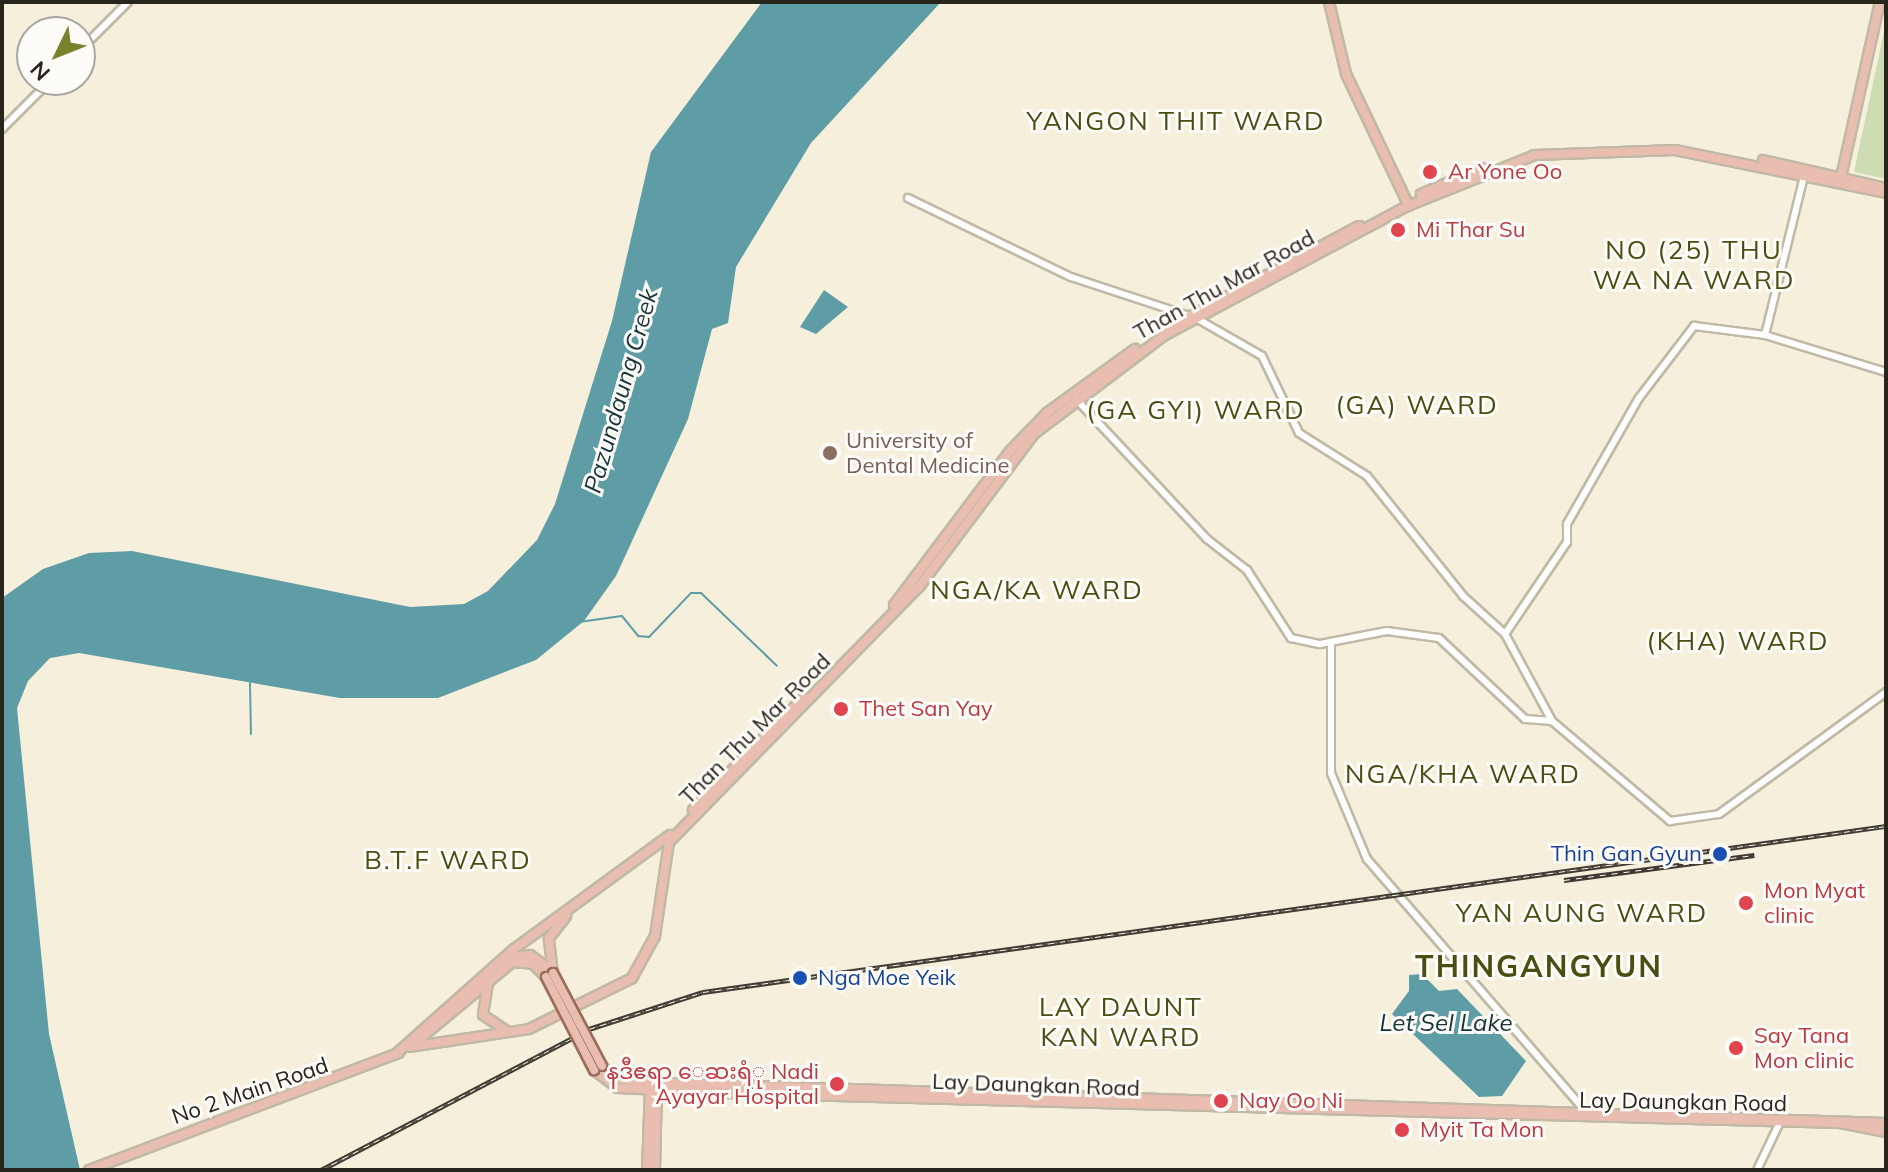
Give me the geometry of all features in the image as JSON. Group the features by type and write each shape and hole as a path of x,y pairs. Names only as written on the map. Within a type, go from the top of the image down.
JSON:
{"main road":[{"path":"1329,2 1346,74 1407,204"},
{"path":"1841,180 1880,2"},
{"name":"Than Thu Mar Road","path":"598,889 667,841 891,609 1010,451 1073,396 1186,317 1407,204 1513,156 1559,147 1675,145 1886,190"},
{"name":"Than Thu Mar Road","path":"1073,396 1196,318 1407,204"},
{"path":"409,1047 513,1033 583,1006 643,966 667,841"},
{"path":"396,1054 543,926 598,889"},
{"path":"549,975 549,938 598,889"},
{"path":"478,981 522,954 549,975"},
{"path":"396,1054 409,1047 490,979 520,960 549,975"},
{"name":"Lay Daungkan Road","path":"549,975 598,1068 612,1086 1533,1114 1799,1118 1886,1123"},
{"path":"490,979 483,1015 496,1030 513,1033"},
{"name":"No 2 Main Road","path":"89,1170 396,1054"},
{"path":"647,1170 653,1086"},
{"path":"653,1086 655,1170"},
{"name":"Lay Daungkan Road","path":"1840,1120 1886,1132"}],"street":[{"path":"96,34 128,2"},
{"path":"2,129 35,96"},
{"path":"1765,335 1804,172"},
{"path":"908,198 1071,277 1171,313 1196,318 1262,356 1299,433 1367,476 1463,596 1505,634 1552,721 1670,821 1719,814 1886,692"},
{"path":"1505,634 1567,542 1567,524 1639,398 1686,334 1709,323 1765,335 1886,372"},
{"path":"1073,396 1207,539 1247,570 1291,638 1331,643 1387,631 1439,638 1525,719 1552,721"},
{"path":"1331,643 1331,773 1367,859 1462,976 1589,1115"},
{"path":"1757,1170 1780,1118"}],"green space":[{"path":"1886,22 1886,179 1854,172"}],"water":[{"name":"Pazundaung Creek","path":"762,2 941,2 811,143 736,267 728,323 712,329 688,419 616,576 584,621 536,660 438,698 340,698 79,653 50,658 28,681 17,708 49,1034 80,1170 2,1170 2,598 43,569 89,553 132,551 410,607 464,604 488,591 537,540 555,504 612,321 651,152"},
{"path":"824,290 848,307 816,334 800,327"},
{"name":"Let Sel Lake","path":"1422,974 1439,991 1457,989 1526,1061 1502,1096 1479,1097 1392,1014 1409,991 1409,975"}],"waterway":[{"path":"579,622 622,616 638,636 649,637 691,593 701,593 777,666"},
{"path":"250,683 251,734"}],"railway":[{"path":"321,1170 589,1029 703,992 1886,826"},
{"path":"1564,880 1754,855"}],"place":[{"name":"Ar Yone Oo","path":"1430,172"},
{"name":"Mi Thar Su","path":"1398,230"},
{"name":"University of Dental Medicine","path":"830,453"},
{"name":"Thet San Yay","path":"841,709"},
{"name":"Thin Gan Gyun","path":"1720,854"},
{"name":"Mon Myat clinic","path":"1746,903"},
{"name":"Nga Moe Yeik","path":"800,978"},
{"name":"Say Tana Mon clinic","path":"1736,1048"},
{"name":"နဒီဧရာ ေဆးရံု Nadi Ayayar Hospital","path":"837,1084"},
{"name":"Nay Oo Ni","path":"1221,1101"},
{"name":"Myit Ta Mon","path":"1402,1130"}],"district":[{"name":"YANGON THIT WARD","path":"1176,121"},
{"name":"NO (25) THU WA NA WARD","path":"1694,265"},
{"name":"(GA) WARD","path":"1417,405"},
{"name":"(GA GYI) WARD","path":"1196,410"},
{"name":"NGA/KA WARD","path":"1037,590"},
{"name":"(KHA) WARD","path":"1738,641"},
{"name":"NGA/KHA WARD","path":"1463,774"},
{"name":"B.T.F WARD","path":"448,860"},
{"name":"YAN AUNG WARD","path":"1582,913"},
{"name":"THINGANGYUN","path":"1539,966"},
{"name":"LAY DAUNT KAN WARD","path":"1121,1022"}]}
